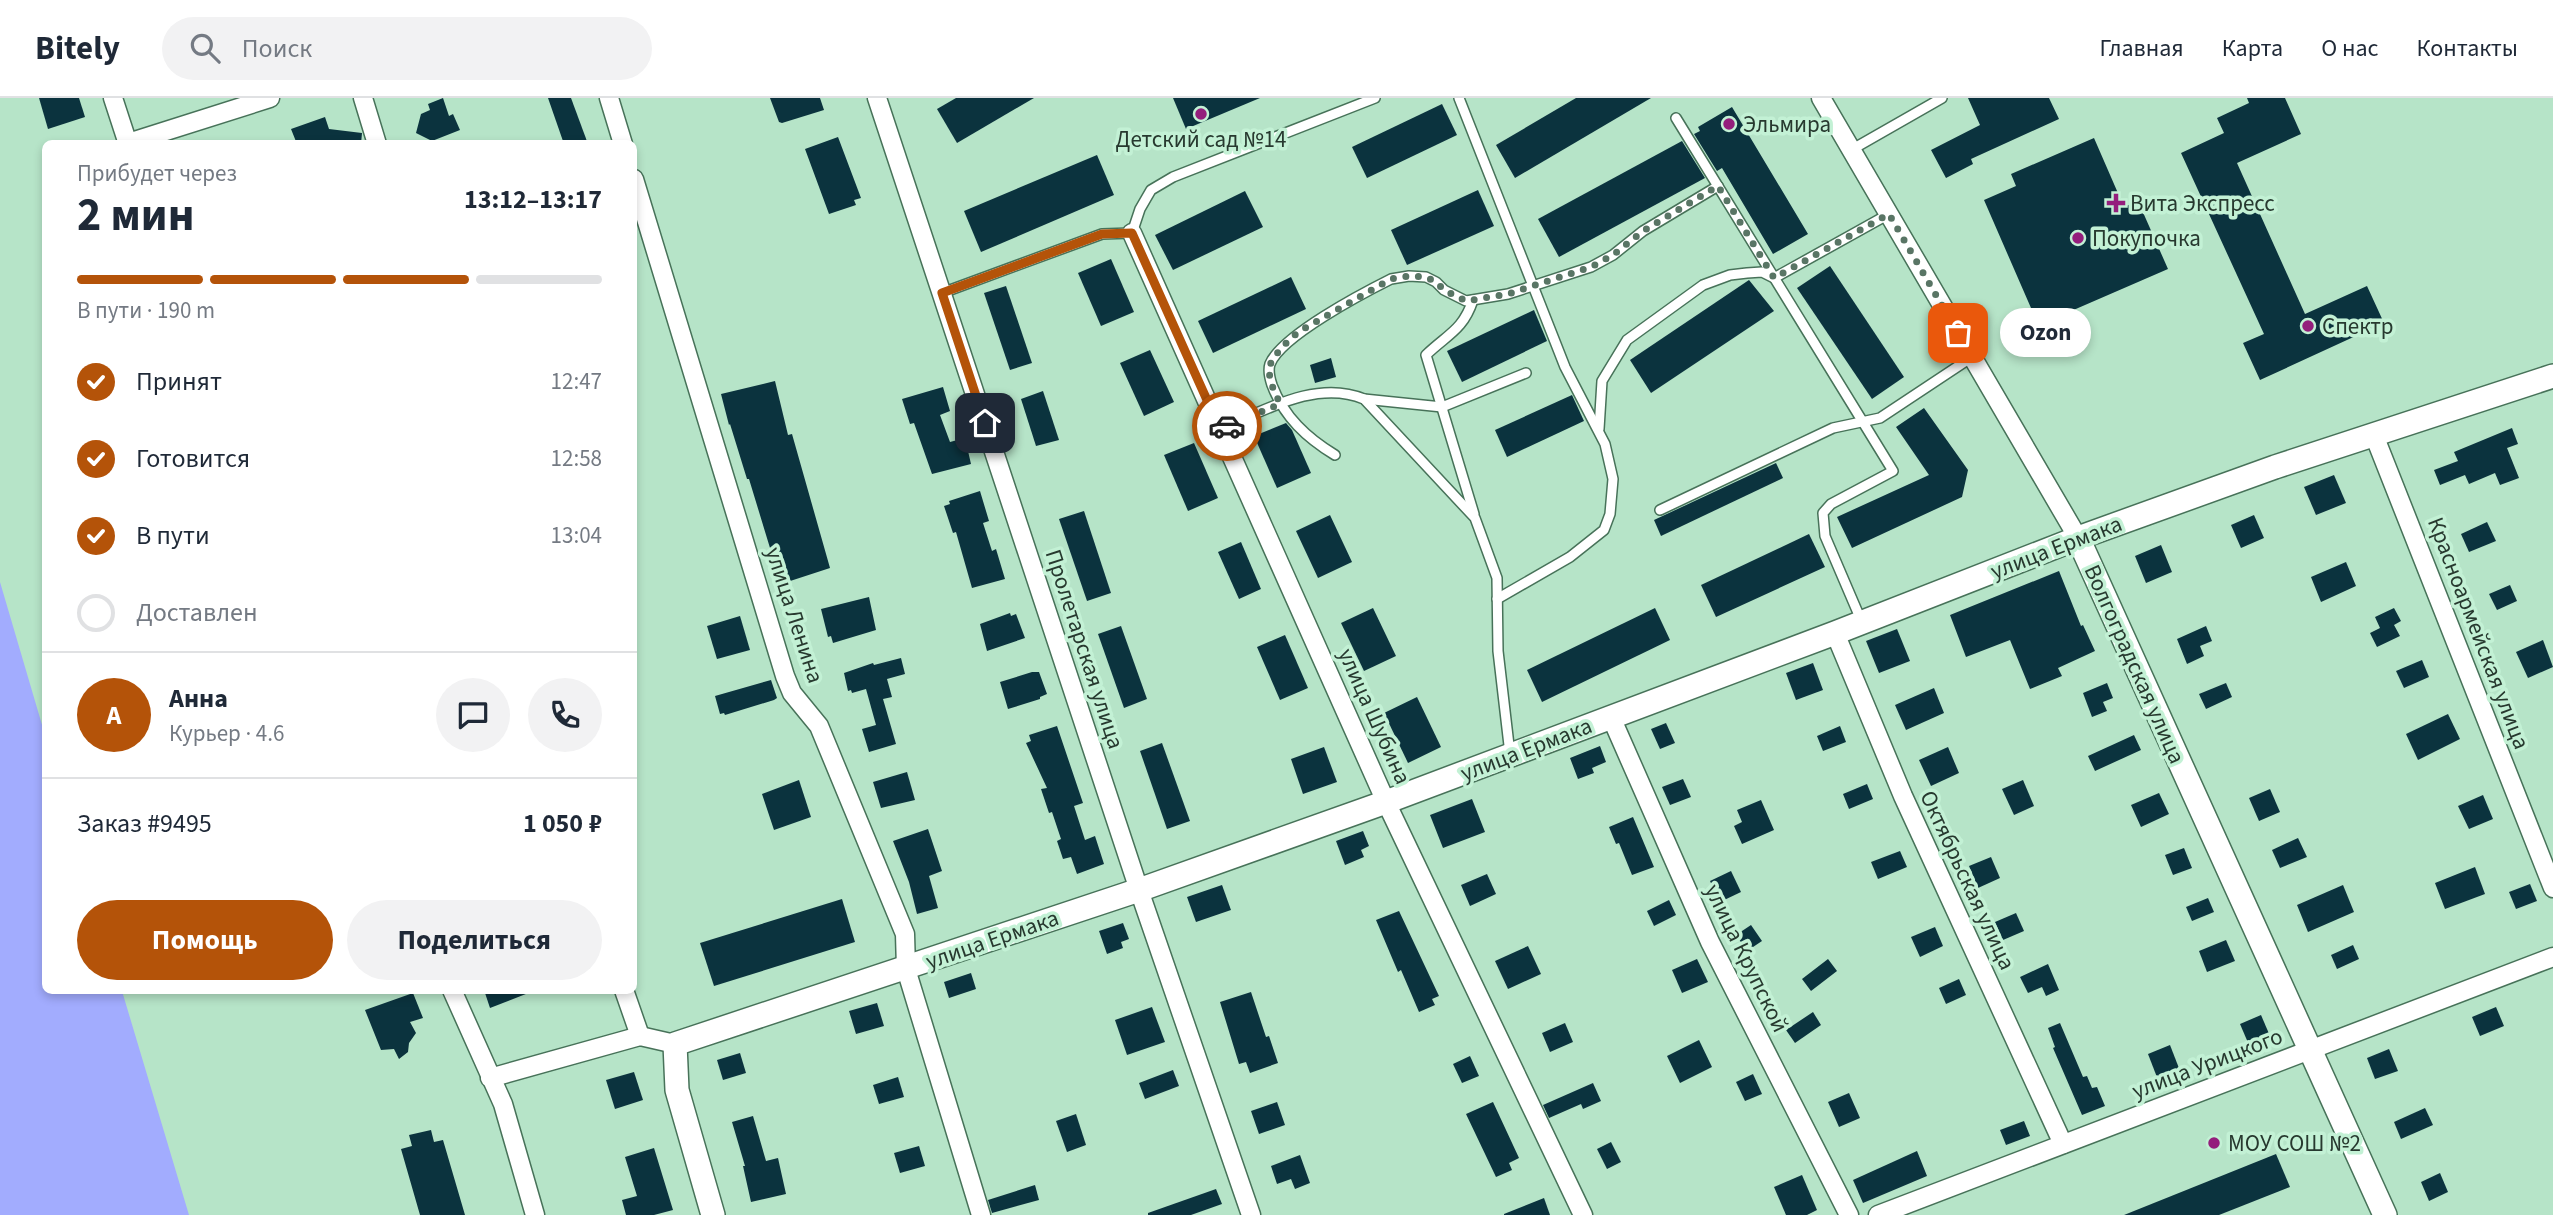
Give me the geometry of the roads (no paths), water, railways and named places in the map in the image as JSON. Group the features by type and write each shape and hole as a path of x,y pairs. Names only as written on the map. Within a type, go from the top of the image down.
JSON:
{"street":[{"path":"113,98 127,140"},
{"path":"137,140 270,98"},
{"path":"363,98 376,140"},
{"path":"609,98 622,140"},
{"name":"Пролетарская улица","path":"877,98 1139,890 1251,1215"},
{"name":"Волгоградская улица","path":"1821,98 2078,538 2385,1215"},
{"name":"улица Ленина","path":"637,188 785,676 792,693 819,726 905,934 906,969 981,1215"},
{"name":"улица Шубина","path":"1132,233 1386,802 1583,1215"},
{"name":"улица Ермака","path":"675,1044 1139,890 1386,802 1862,623 2078,538 2275,467 2553,376"},
{"name":"Красноармейская улица","path":"2374,435 2553,888"},
{"name":"Октябрьская улица","path":"1835,633 1903,796 2063,1144"},
{"name":"улица Крупской","path":"1611,717 1710,942 1849,1215"},
{"name":"улица Урицкого","path":"1878,1215 2553,957"},
{"path":"454,994 503,1104 535,1215"},
{"path":"625,994 640,1036"},
{"path":"490,1078 640,1036 675,1044 677,1090 713,1215"}],"lane":[{"path":"942,293 1102,234 1132,233 1140,209 1151,190 1173,177 1375,98"},
{"path":"1459,98 1566,368 1599,431 1611,463 1613,479 1611,514 1604,530 1570,557 1497,599"},
{"path":"1851,150 1942,98"},
{"path":"1676,118 1893,471 1831,504 1823,513 1825,536 1862,623"},
{"path":"1335,455 1313,442 1298,428 1280,404 1270,381 1269,366 1280,349 1298,332 1391,279 1426,277 1466,301 1508,294 1591,267 1613,255 1643,231 1718,186"},
{"path":"1774,278 1889,214"},
{"path":"1599,431 1602,381 1627,340 1703,285 1714,280 1730,275 1762,272 1774,278"},
{"path":"1473,300 1459,328 1426,355 1475,518 1497,578 1498,651 1510,755"},
{"path":"1660,510 1833,428 1880,418 1972,357"},
{"path":"1220,429 1280,404 1322,392 1347,392 1364,399 1442,407 1526,373"},
{"path":"1364,399 1475,518"}],"water":[{"path":"0,582 42,725 42,994 123,994 189,1215 0,1215"}],"place":[{"name":"Детский сад №14","path":"1201,114"},
{"name":"Эльмира","path":"1729,124"},
{"name":"Вита Экспресс","path":"2116,203"},
{"name":"Покупочка","path":"2078,238"},
{"name":"Спектр","path":"2308,326"},
{"name":"Ozon","path":"1958,333"},
{"name":"МОУ СОШ №2","path":"2214,1143"}]}
